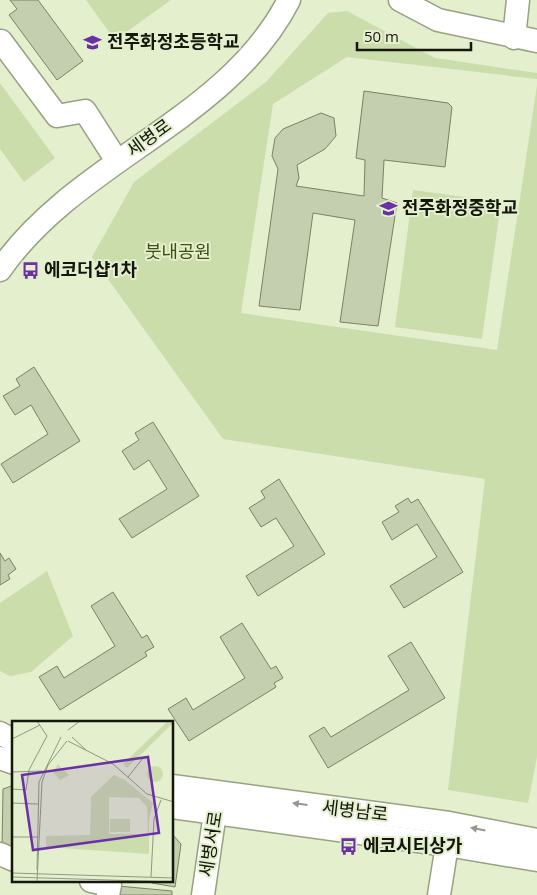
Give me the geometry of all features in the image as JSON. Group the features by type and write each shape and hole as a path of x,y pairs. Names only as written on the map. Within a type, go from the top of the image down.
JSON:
{"street":[{"name":"세병로","path":"0,270 14,249 50,214 117,161 224,84 258,48 289,0"},
{"path":"400,0 438,20 514,38 537,41"},
{"path":"514,38 518,0"},
{"path":"1,41 57,116 85,111 117,161"},
{"path":"0,733 12,740"},
{"path":"0,758 12,763"},
{"name":"세병남로","path":"174,787 217,804 447,845 531,849"},
{"name":"세병남로","path":"174,807 217,804 449,824 531,849"},
{"name":"세병서로","path":"203,895 217,804"},
{"path":"440,895 447,845"},
{"path":"0,854 12,859"},
{"path":"95,882 110,885 108,895"}],"green space":[{"path":"86,0 171,0 115,40"},
{"name":"붓내공원","path":"347,11 435,58 537,73 537,79 347,57 273,104 241,313 497,350 537,85 537,757 528,803 448,790 485,479 223,439 92,257 134,182 266,82 328,13"},
{"path":"0,83 55,158 24,182 0,149"},
{"path":"413,190 501,202 482,339 395,327"},
{"path":"47,571 73,636 31,672 10,676 0,671 0,603"}],"building":[{"path":"10,0 38,0 83,61 57,80 9,15 17,9"},
{"path":"364,91 448,103 452,107 445,167 384,160 382,198 397,203 378,326 340,322 355,220 313,213 300,310 259,306 278,169 272,156 275,138 283,129 321,113 334,118 336,136 325,149 297,165 299,178 296,186 364,196 365,160 356,158"},
{"path":"34,367 80,441 13,483 1,464 48,434 31,405 15,415 3,396 20,386 16,379"},
{"path":"153,422 199,496 132,538 119,519 167,489 149,460 134,470 122,451 139,440 135,433"},
{"path":"279,479 325,554 258,596 246,576 294,546 276,518 261,527 249,508 265,498 261,491"},
{"path":"408,498 411,503 418,499 463,572 404,608 390,586 437,557 417,524 392,540 382,522 399,512 395,506"},
{"path":"0,553 5,561 9,558 16,569 8,575 10,579 0,585"},
{"path":"113,592 142,638 147,635 154,647 145,652 147,656 60,710 39,677 57,666 64,678 115,646 91,606"},
{"path":"242,623 271,669 276,666 283,678 274,683 276,687 189,741 168,709 186,698 193,710 245,678 220,637"},
{"path":"411,642 445,698 328,768 309,736 324,727 331,737 409,690 388,656"},
{"path":"12,786 12,853 2,848 3,789"},
{"path":"174,836 181,844 175,887 152,883 174,882"},
{"path":"118,886 172,891 172,895 117,895"}],"place":[{"name":"전주화정초등학교","path":"93,42"},
{"name":"전주화정중학교","path":"388,208"},
{"name":"에코더샵1차","path":"30,270"},
{"name":"에코시티상가","path":"349,846"}]}
